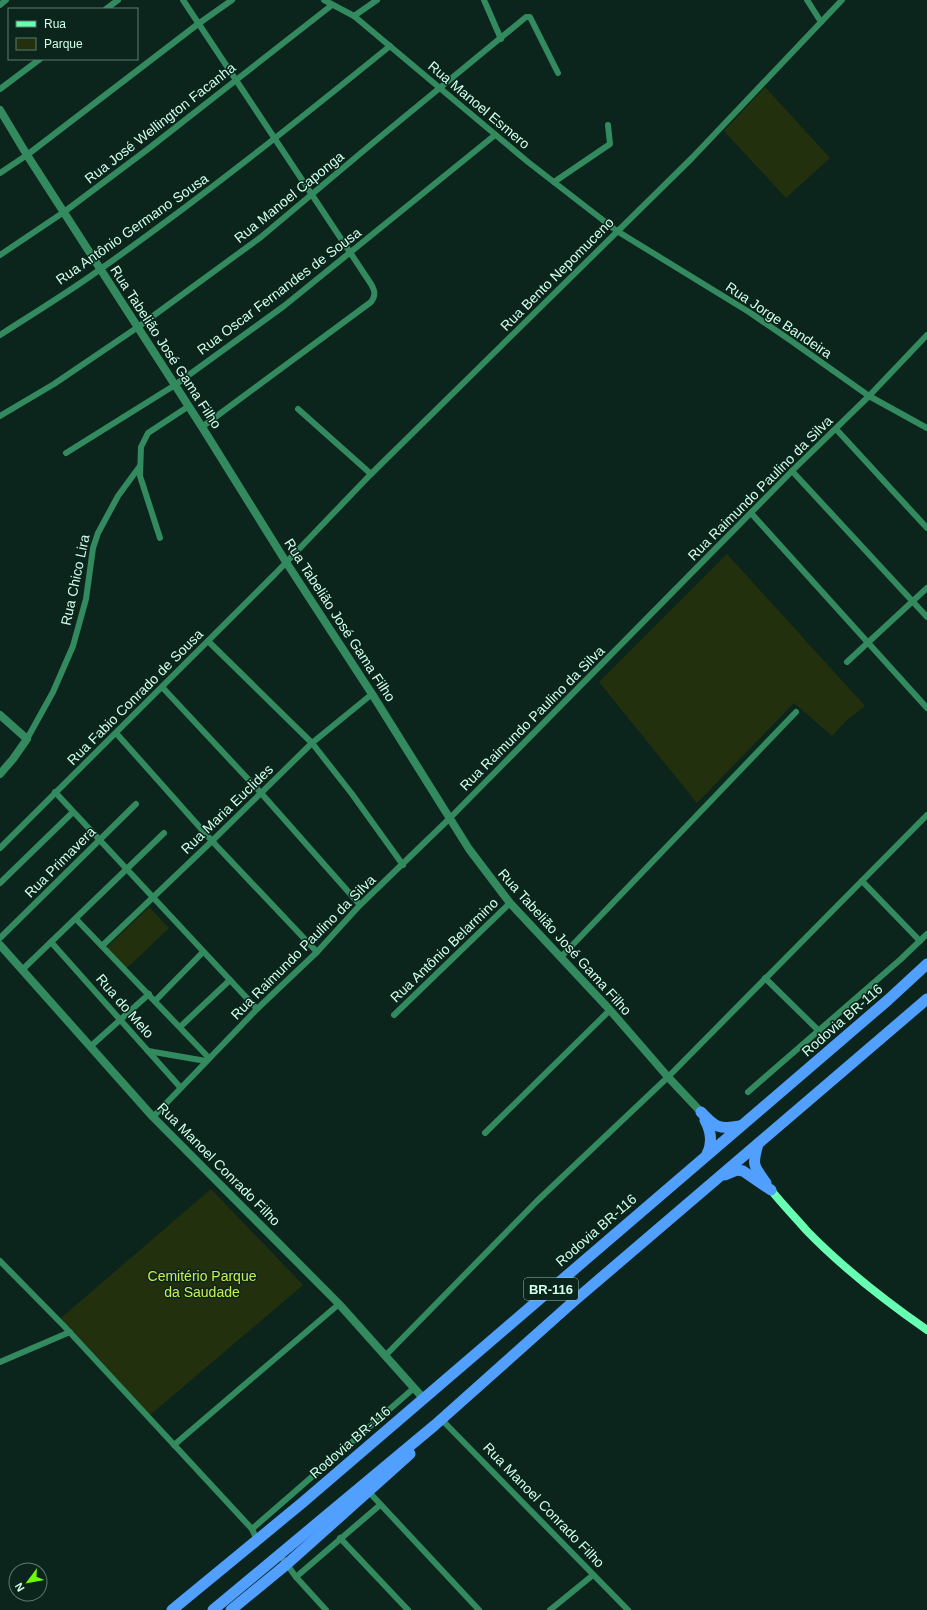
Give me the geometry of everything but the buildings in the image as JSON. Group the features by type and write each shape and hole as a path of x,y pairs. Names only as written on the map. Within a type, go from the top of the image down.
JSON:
{"highway":[{"name":"Rodovia BR-116","path":"172,1610 257,1540 423,1398 888,1000 927,964"},
{"name":"BR-116","path":"213,1610 438,1422 574,1301 927,999"},
{"path":"701,1112 718,1127 727,1128 740,1126"},
{"path":"701,1112 710,1131 711,1142 707,1154"},
{"path":"758,1143 754,1160 755,1168 771,1190"},
{"path":"719,1177 737,1170 743,1171 771,1190"},
{"path":"231,1610 287,1564 412,1453 438,1422"}],"main road":[{"path":"771,1190 812,1235 860,1280 881,1298 927,1330"}],"street":[{"path":"0,5 6,0"},
{"path":"107,8 118,0"},
{"path":"183,0 312,194 373,289 375,296 371,302 202,427"},
{"path":"0,173 27,155 198,24 232,0"},
{"name":"Rua Manoel Esmero","path":"324,0 354,16 495,135 617,231"},
{"path":"354,16 377,0"},
{"path":"484,0 500,39"},
{"path":"807,0 821,22"},
{"name":"Rua Bento Nepomuceno","path":"286,562 371,474 692,158 842,0"},
{"name":"Rua José Wellington Facanha","path":"0,255 64,212 148,149 332,5"},
{"name":"Rua Manoel Caponga","path":"0,416 54,384 138,327 261,237 526,17 530,17 558,73"},
{"name":"Rua Antônio Germano Sousa","path":"0,335 101,269 275,139 390,46"},
{"path":"0,89 39,60"},
{"name":"Rua Tabelião José Gama Filho","path":"0,110 27,155 189,406 286,562 488,876 510,903 610,1010 668,1077 701,1112"},
{"path":"554,182 610,144 608,125"},
{"name":"Rua Oscar Fernandes de Sousa","path":"66,453 175,385 278,310 495,135"},
{"name":"Rua Jorge Bandeira","path":"617,231 755,316 869,396 927,428"},
{"name":"Rua Raimundo Paulino da Silva","path":"153,1116 207,1059 317,952 360,905 450,818 792,471 869,396 927,335"},
{"path":"160,538 140,476 141,447 148,433 189,406"},
{"path":"298,409 371,474"},
{"path":"836,429 927,528"},
{"name":"Rua Chico Lira","path":"0,774 27,739 53,692 73,646 86,599 92,553 98,533 118,496 140,466"},
{"path":"792,471 927,617"},
{"path":"751,513 927,708"},
{"name":"Rua Fabio Conrado de Sousa","path":"0,848 162,688 286,562"},
{"path":"847,662 927,588"},
{"path":"208,641 312,743 352,794 403,865"},
{"path":"162,688 261,793 360,905"},
{"name":"Rua Maria Euclides","path":"102,946 312,743 372,694"},
{"path":"561,957 796,712"},
{"path":"0,715 27,739"},
{"path":"116,733 212,841 317,952"},
{"path":"55,792 257,1009"},
{"name":"Rua Primavera","path":"0,938 136,804"},
{"path":"0,883 73,812"},
{"path":"385,1356 537,1201 668,1077 927,815"},
{"path":"22,970 164,833"},
{"path":"862,881 920,941"},
{"name":"Rua Antônio Belarmino","path":"394,1015 510,903"},
{"path":"76,919 180,1027 207,1059"},
{"path":"748,1092 819,1031 927,934"},
{"name":"Rua do Melo","path":"51,942 121,1019 180,1088"},
{"name":"Rua Manoel Conrado Filho","path":"0,945 153,1116 339,1304 423,1398"},
{"path":"155,1001 203,952"},
{"path":"765,978 819,1031"},
{"path":"180,1027 230,980"},
{"path":"91,1046 149,994"},
{"path":"485,1133 610,1010"},
{"path":"148,1051 207,1059"},
{"path":"0,1261 70,1332 252,1529 257,1540"},
{"path":"174,1445 339,1304"},
{"path":"0,1362 70,1332"},
{"path":"252,1529 414,1388"},
{"name":"Rua Manoel Conrado Filho","path":"438,1422 628,1610"},
{"path":"369,1492 479,1610"},
{"path":"296,1577 380,1505"},
{"path":"340,1538 408,1610"},
{"path":"280,1555 296,1577 326,1610"},
{"path":"550,1610 593,1575"}],"green space":[{"path":"765,87 830,158 786,198 724,131"},
{"path":"727,554 865,706 847,720 832,736 794,703 697,803 599,682"},
{"path":"149,907 169,928 126,969 106,948"},
{"name":"Cemitério Parque da Saudade","path":"211,1189 303,1285 150,1415 61,1318"}]}
